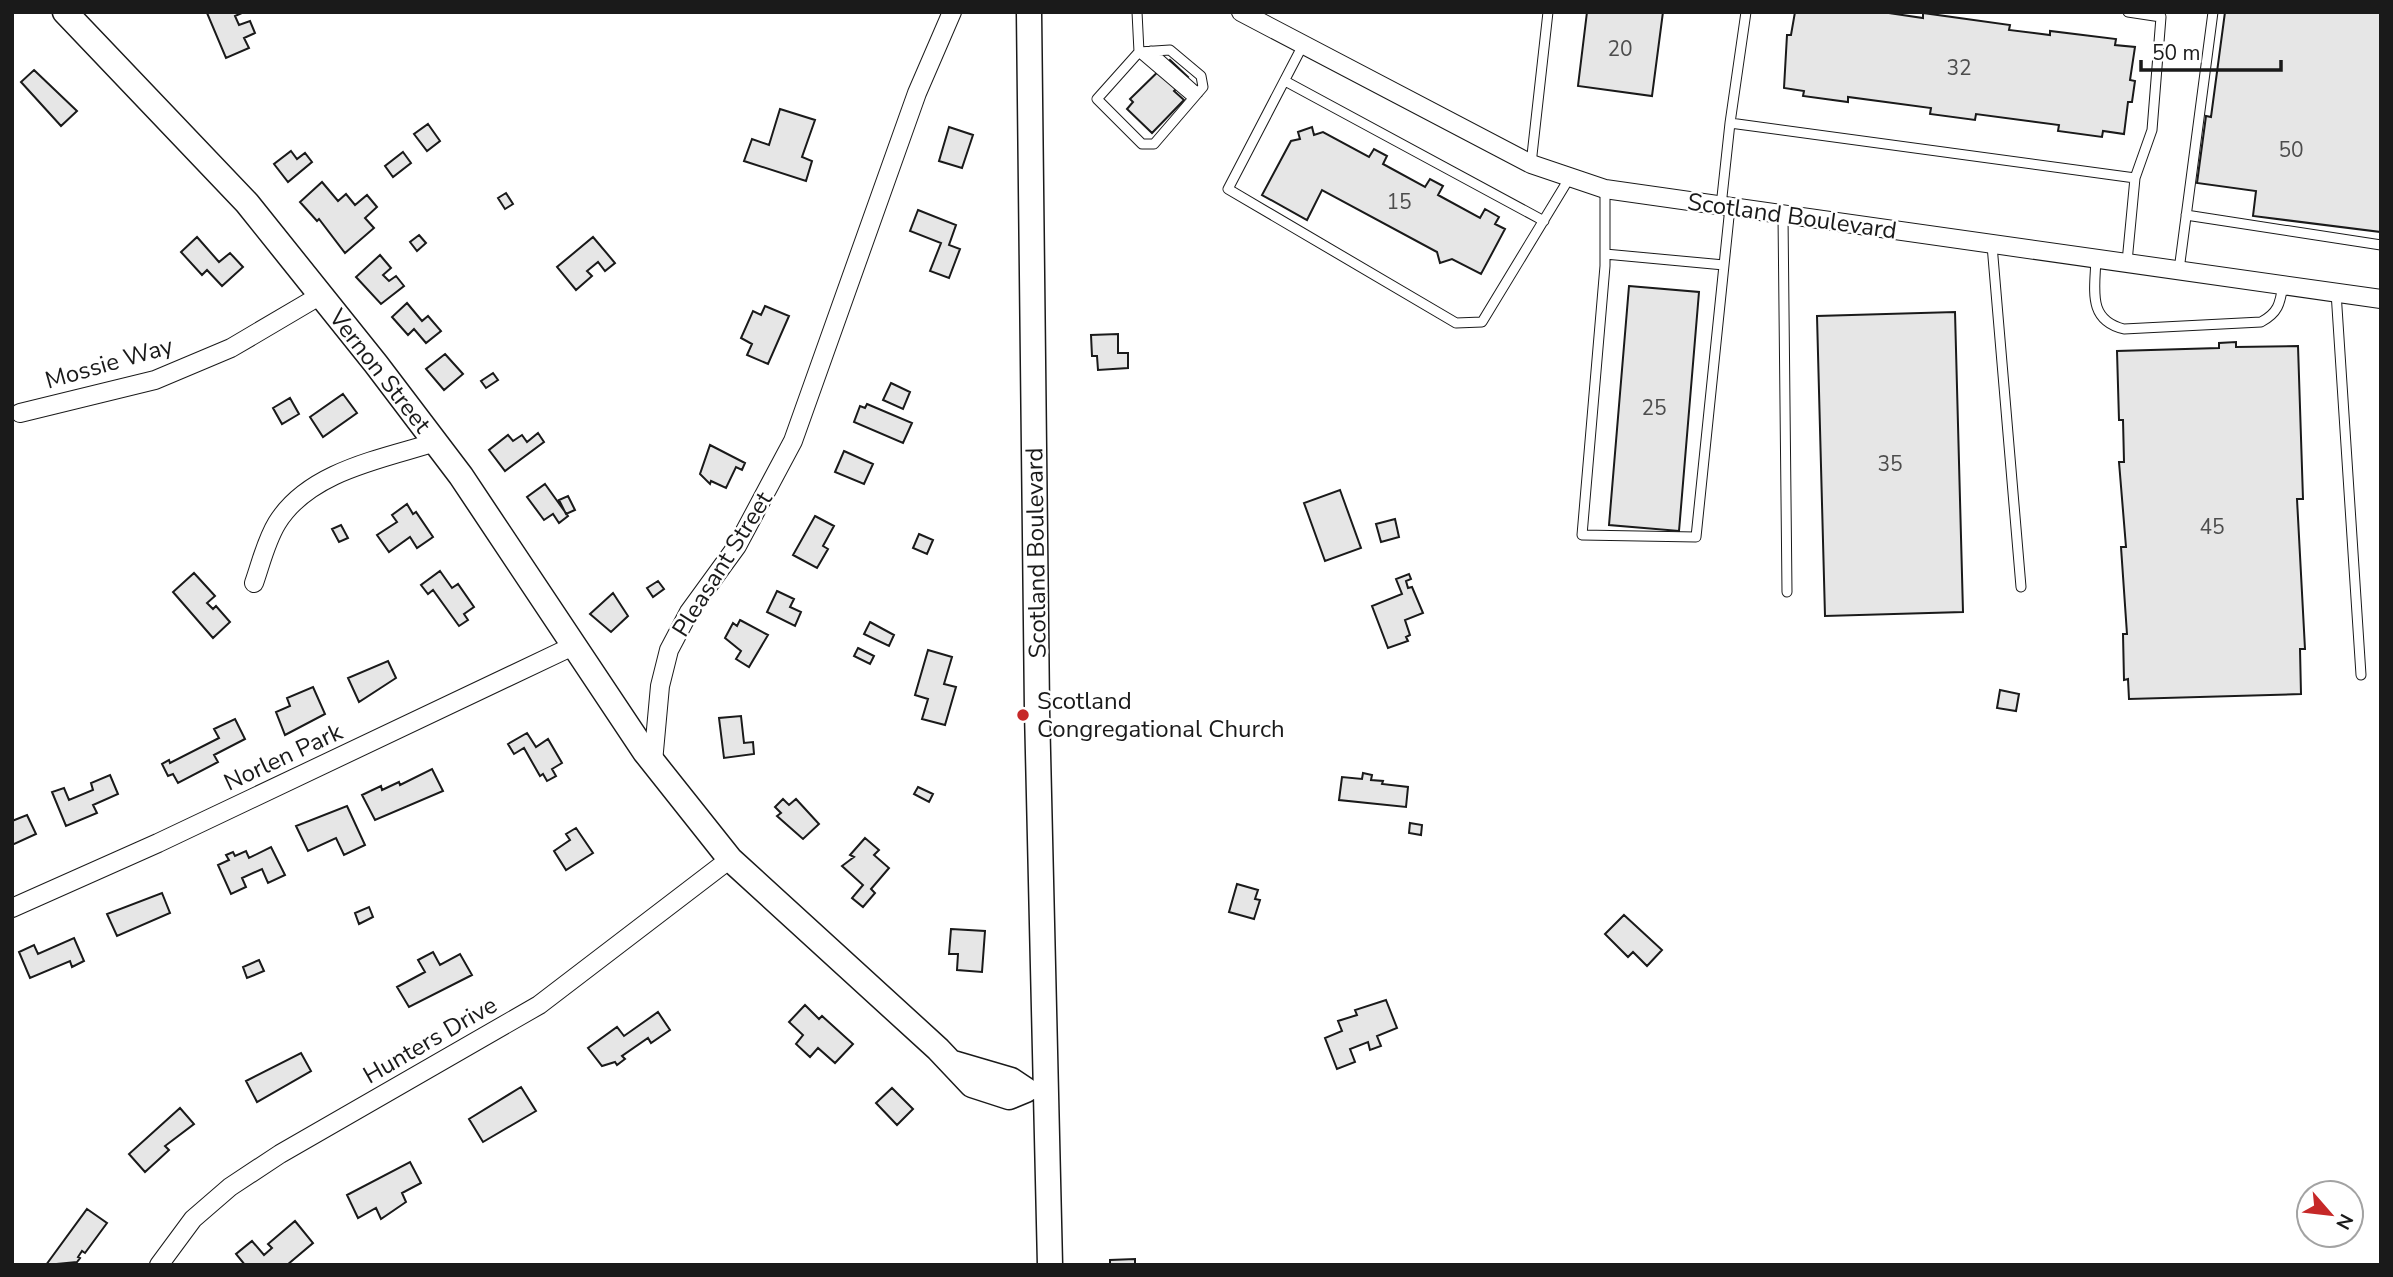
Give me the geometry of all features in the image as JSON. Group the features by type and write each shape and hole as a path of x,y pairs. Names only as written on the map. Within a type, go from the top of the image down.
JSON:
{"main road":[{"name":"Vernon Street","path":"65,12 239,194 321,295 436,442 653,762"},
{"name":"Scotland Boulevard","path":"1030,12 1037,709 1036,1092"},
{"path":"653,762 730,859 953,1063 963,1076 985,1091 1009,1097 1036,1092 1050,1265"}],"street":[{"name":"Pleasant Street","path":"653,762 660,686 669,650 689,612 743,537 793,442 917,93 952,12"},
{"name":"Scotland Boulevard","path":"1241,12 1531,164 1605,189 2381,299"},
{"name":"Mossie Way","path":"20,413 155,380 231,348 321,295"},
{"path":"254,583 275,526 298,498 327,479 436,442"},
{"name":"Norlen Park","path":"12,908 158,843 573,646"},
{"name":"Hunters Drive","path":"159,1265 193,1219 230,1187 280,1154 539,1005 730,859"}],"lane":[{"path":"1137,12 1139,52 1195,96"},
{"path":"1531,164 1548,12"},
{"path":"1605,189 1605,254 1582,535 1696,537 1724,265 1730,123 1746,12"},
{"path":"2127,262 2135,178 2152,130 2161,17 2128,12"},
{"path":"2179,270 2213,12"},
{"path":"1304,43 1228,189 1456,323 1482,322 1570,177"},
{"path":"1170,50 1201,76 1203,87 1154,144 1142,144 1097,99 1139,52 1151,51 1170,50"},
{"path":"1151,51 1195,96"},
{"path":"1285,81 1544,221"},
{"path":"1730,123 2135,178"},
{"path":"2186,215 2381,245"},
{"path":"1783,216 1787,592"},
{"path":"1992,245 2021,587"},
{"path":"1605,254 1724,265"},
{"path":"2096,258 2098,313 2109,325 2124,329 2261,322 2272,317 2279,307 2283,285"},
{"path":"2336,292 2361,675"}],"building":[{"path":"244,12 235,16 239,25 250,21 255,33 244,38 249,48 226,58 207,13"},
{"path":"1587,12 1663,12 1652,96 1578,86"},
{"path":"1795,12 1882,12 1923,18 1923,13 2010,25 2009,30 2050,35 2050,31 2116,39 2115,45 2135,47 2130,80 2135,81 2132,102 2128,102 2124,134 2103,131 2102,137 2058,131 2059,125 1976,114 1975,120 1930,114 1931,108 1848,97 1848,102 1803,96 1804,91 1784,88 1787,35 1791,35"},
{"path":"2225,12 2381,12 2381,232 2253,216 2256,191 2197,183 2206,116 2211,117"},
{"path":"1170,60 1188,77 1174,91 1184,100 1152,133 1127,109 1133,102 1130,99"},
{"path":"34,70 77,111 61,126 21,82"},
{"path":"780,109 815,120 802,157 812,161 806,181 744,161 752,139 769,145"},
{"path":"428,124 440,141 427,151 414,134"},
{"path":"949,127 973,135 962,168 939,161"},
{"path":"1312,127 1314,135 1323,132 1369,157 1374,149 1387,156 1383,164 1425,187 1430,179 1443,186 1438,195 1480,218 1485,209 1499,217 1495,224 1505,229 1481,274 1452,259 1440,263 1437,252 1322,190 1307,220 1262,195 1291,141 1300,139 1298,132"},
{"path":"291,151 297,159 305,153 312,162 288,182 274,164"},
{"path":"403,152 411,163 393,177 385,166"},
{"path":"322,182 338,201 346,194 355,205 367,195 377,207 365,218 374,228 345,253 319,219 317,221 300,202"},
{"path":"506,193 513,204 505,209 498,198"},
{"path":"918,210 956,225 949,245 960,249 949,278 930,271 941,243 910,231"},
{"path":"419,235 426,243 417,251 410,242"},
{"path":"197,237 219,262 230,253 243,267 222,286 207,270 202,275 181,252"},
{"path":"593,237 615,263 605,271 598,262 587,271 592,276 576,290 557,267"},
{"path":"380,255 391,268 383,275 389,281 396,276 404,286 381,304 356,277"},
{"path":"1629,286 1699,292 1679,531 1609,525"},
{"path":"407,303 422,321 428,316 441,331 426,343 414,329 408,335 392,317"},
{"path":"765,306 789,316 768,364 747,355 752,344 741,338 753,311 761,315"},
{"path":"1955,312 1963,612 1825,616 1817,316"},
{"path":"1118,334 1118,353 1128,353 1128,368 1098,370 1097,356 1092,356 1091,335"},
{"path":"2236,342 2236,347 2298,346 2303,499 2297,499 2305,649 2300,649 2301,694 2129,699 2128,679 2124,680 2123,634 2127,634 2121,547 2126,547 2119,462 2124,462 2123,420 2119,420 2117,351 2219,348 2219,343"},
{"path":"445,354 463,374 444,390 426,369"},
{"path":"493,373 498,380 486,388 481,381"},
{"path":"891,383 910,392 903,409 883,400"},
{"path":"343,394 357,413 323,437 310,417"},
{"path":"290,398 299,414 282,424 273,408"},
{"path":"867,404 912,423 903,443 854,422 860,406 865,408"},
{"path":"538,433 544,442 505,471 489,450 508,435 513,441 522,435 527,442"},
{"path":"710,445 745,463 742,470 736,467 726,488 711,481 710,484 700,474"},
{"path":"844,451 873,464 864,484 835,472"},
{"path":"545,484 568,516 559,523 553,514 544,520 527,497"},
{"path":"1340,490 1361,548 1325,561 1304,503"},
{"path":"568,496 575,510 566,514 559,500"},
{"path":"407,504 413,514 416,512 433,537 417,548 410,537 389,552 377,535 397,522 392,515"},
{"path":"815,516 834,526 823,546 828,549 817,568 793,555"},
{"path":"1395,519 1399,537 1381,542 1376,524"},
{"path":"341,525 348,538 339,542 332,529"},
{"path":"919,534 933,540 927,554 913,548"},
{"path":"440,571 452,588 458,584 474,607 464,614 468,620 459,626 433,590 428,594 421,585"},
{"path":"194,573 215,596 207,603 213,609 216,606 230,622 213,638 173,592"},
{"path":"1409,574 1411,579 1406,581 1408,588 1412,587 1423,613 1405,620 1410,635 1406,637 1408,641 1388,648 1372,606 1402,594 1396,579"},
{"path":"658,581 664,589 653,597 647,588"},
{"path":"777,591 794,599 790,607 801,612 795,626 767,612"},
{"path":"613,593 628,616 611,632 590,614"},
{"path":"740,620 768,635 749,667 736,659 741,651 725,638 733,623 737,626"},
{"path":"870,622 894,635 889,646 864,634"},
{"path":"858,648 874,656 870,664 854,656"},
{"path":"928,650 952,657 944,684 956,687 945,725 922,719 928,699 915,695"},
{"path":"388,661 396,678 359,702 348,678"},
{"path":"313,687 325,714 285,735 276,712 290,706 287,698"},
{"path":"2000,690 2019,694 2016,711 1997,708"},
{"path":"741,716 744,743 753,742 754,754 724,758 719,718"},
{"path":"235,719 245,739 214,755 218,762 178,783 173,774 168,776 162,764 169,760 170,763 219,738 214,729"},
{"path":"527,733 536,747 548,739 562,763 552,769 556,776 547,781 543,774 540,776 524,748 514,754 508,744"},
{"path":"432,769 443,791 375,820 362,795 381,786 382,790 399,782 400,785"},
{"path":"1363,773 1372,775 1371,780 1383,781 1382,784 1408,787 1406,807 1339,800 1342,777 1362,779"},
{"path":"110,775 118,794 93,805 97,813 66,826 52,792 64,788 69,800 93,790 91,783"},
{"path":"918,787 933,794 929,802 914,794"},
{"path":"783,799 789,805 796,799 819,824 803,839 777,816 781,813 775,807"},
{"path":"347,806 365,845 344,855 336,838 308,851 296,826"},
{"path":"27,815 36,834 12,845 12,821"},
{"path":"1410,823 1422,825 1421,835 1409,833"},
{"path":"576,828 593,853 566,870 554,851 570,840 566,834"},
{"path":"865,838 879,850 874,855 889,868 871,889 875,893 863,907 852,898 863,885 842,866 854,857 850,855"},
{"path":"271,847 285,875 268,883 262,869 242,878 246,887 231,894 218,865 229,860 226,855 233,852 235,856 246,851 249,858"},
{"path":"1237,884 1258,890 1255,899 1260,900 1254,919 1229,912"},
{"path":"162,893 170,913 117,936 107,914"},
{"path":"369,907 373,917 359,924 355,913"},
{"path":"1624,915 1662,950 1647,966 1633,952 1628,957 1605,934"},
{"path":"951,929 985,931 982,972 957,970 958,954 949,954"},
{"path":"74,938 84,961 72,967 70,961 30,978 19,952 34,945 38,954"},
{"path":"433,952 440,965 460,954 472,975 409,1007 397,987 425,972 418,960"},
{"path":"259,960 264,971 247,978 243,967"},
{"path":"1386,1000 1397,1028 1377,1036 1381,1046 1370,1050 1368,1042 1350,1049 1355,1062 1337,1069 1325,1038 1342,1031 1338,1021 1357,1015 1355,1010"},
{"path":"805,1005 819,1019 822,1016 853,1044 835,1063 818,1048 810,1057 796,1044 803,1035 789,1022"},
{"path":"658,1012 670,1030 651,1043 648,1038 622,1056 625,1059 617,1065 615,1062 602,1066 588,1048 617,1027 624,1036"},
{"path":"301,1053 311,1071 257,1102 246,1081"},
{"path":"521,1087 536,1111 483,1142 469,1119"},
{"path":"892,1088 913,1109 897,1125 876,1103"},
{"path":"180,1108 194,1124 165,1146 169,1150 145,1172 129,1154"},
{"path":"410,1162 421,1183 402,1193 406,1202 381,1219 376,1208 358,1218 347,1195"},
{"path":"87,1209 107,1223 85,1253 82,1251 77,1262 46,1265"},
{"path":"295,1221 313,1243 287,1265 245,1265 236,1254 252,1241 264,1255 272,1248 268,1244"},
{"path":"1135,1259 1135,1265 1110,1265 1110,1260"}],"place":[{"name":"Scotland Congregational Church","path":"1023,715"}]}
